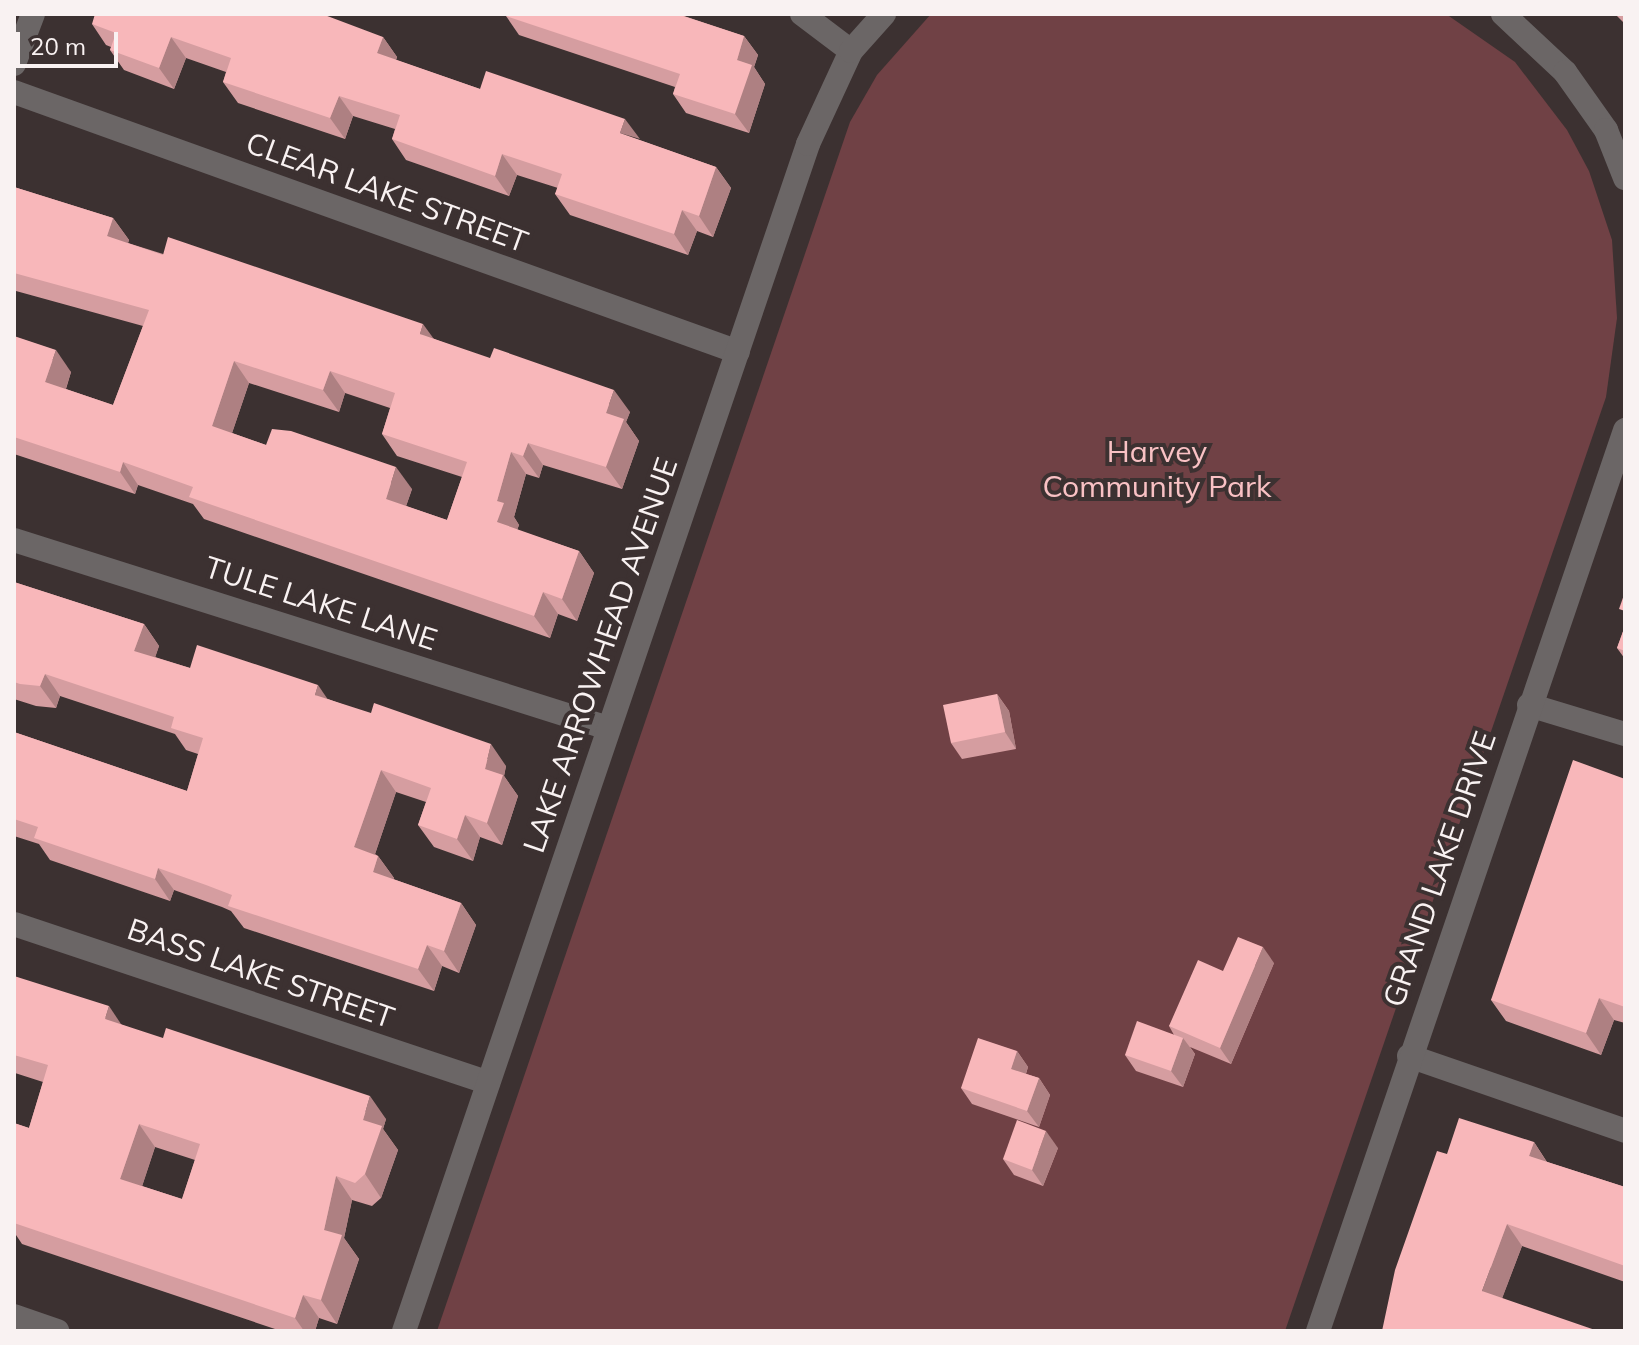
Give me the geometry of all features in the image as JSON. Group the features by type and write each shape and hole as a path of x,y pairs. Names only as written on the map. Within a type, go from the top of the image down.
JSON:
{"street":[{"path":"14,64 33,14"},
{"path":"802,14 851,51"},
{"name":"LAKE ARROWHEAD AVENUE","path":"404,1331 808,144 851,51 884,14"},
{"path":"1503,14 1616,125 1625,178"},
{"name":"CLEAR LAKE STREET","path":"14,92 738,352"},
{"name":"GRAND LAKE DRIVE","path":"1318,1331 1409,1056 1625,430"},
{"name":"TULE LAKE LANE","path":"14,540 608,728"},
{"path":"1529,705 1625,734"},
{"name":"BASS LAKE STREET","path":"14,924 488,1083"},
{"path":"1409,1056 1625,1131"},
{"path":"14,1316 57,1331"}],"green space":[{"name":"Harvey Community Park","path":"931,14 1446,14 1515,62 1567,130 1589,171 1612,240 1617,318 1606,397 1285,1331 437,1331 850,122 877,75"}],"building":[{"path":"95,14 322,14 383,37 377,53 480,89 486,71 625,119 620,133 716,167 699,216 682,210 674,234 555,194 562,174 502,154 495,176 392,139 400,115 339,96 330,118 223,82 231,58 171,37 159,68 110,50 116,33 92,24"},
{"path":"506,14 677,14 744,36 737,60 752,65 735,114 673,94 680,74"},
{"path":"14,187 113,218 107,236 163,255 168,237 423,324 420,334 490,358 494,348 614,390 606,413 624,419 606,467 528,443 523,456 511,452 497,501 504,503 497,522 579,551 562,599 543,592 534,616 189,497 193,487 123,462 120,472 14,437 14,336 56,350 45,382 113,405 149,310 14,273","holes":["234,361 323,390 330,371 395,393 382,434 467,462 447,520 386,499 396,467 291,431 272,429 266,445 212,426"]},
{"path":"14,582 144,624 134,651 190,668 197,645 318,685 315,695 371,713 374,703 491,744 485,769 503,775 487,823 465,815 457,839 418,825 431,788 381,770 354,847 378,856 373,872 461,903 444,951 427,945 418,969 228,906 232,895 158,868 155,879 34,838 38,827 14,819 14,732 187,791 203,738 171,728 174,717 45,674 40,686 14,682"},
{"path":"1625,592 1625,611 1619,609"},
{"path":"1625,626 1625,651 1617,648"},
{"path":"997,694 1005,732 951,743 943,705"},
{"path":"1573,760 1625,779 1625,1007 1599,998 1586,1033 1491,1000"},
{"path":"1238,937 1263,947 1220,1048 1169,1026 1198,960 1223,971"},
{"path":"14,976 109,1006 105,1019 163,1038 166,1028 370,1096 363,1120 382,1126 365,1174 355,1183 336,1176 324,1230 342,1235 321,1300 303,1295 295,1318 14,1223 14,1123 29,1128 48,1065 14,1055","holes":["139,1124 200,1144 182,1199 120,1179"]},
{"path":"1137,1021 1183,1038 1171,1071 1125,1055"},
{"path":"978,1038 1017,1051 1011,1069 1039,1078 1027,1111 961,1088"},
{"path":"1459,1118 1534,1142 1529,1156 1625,1187 1625,1266 1507,1224 1482,1291 1598,1331 1382,1331 1395,1270 1437,1151 1447,1154"},
{"path":"1017,1120 1046,1131 1032,1170 1003,1159"}]}
